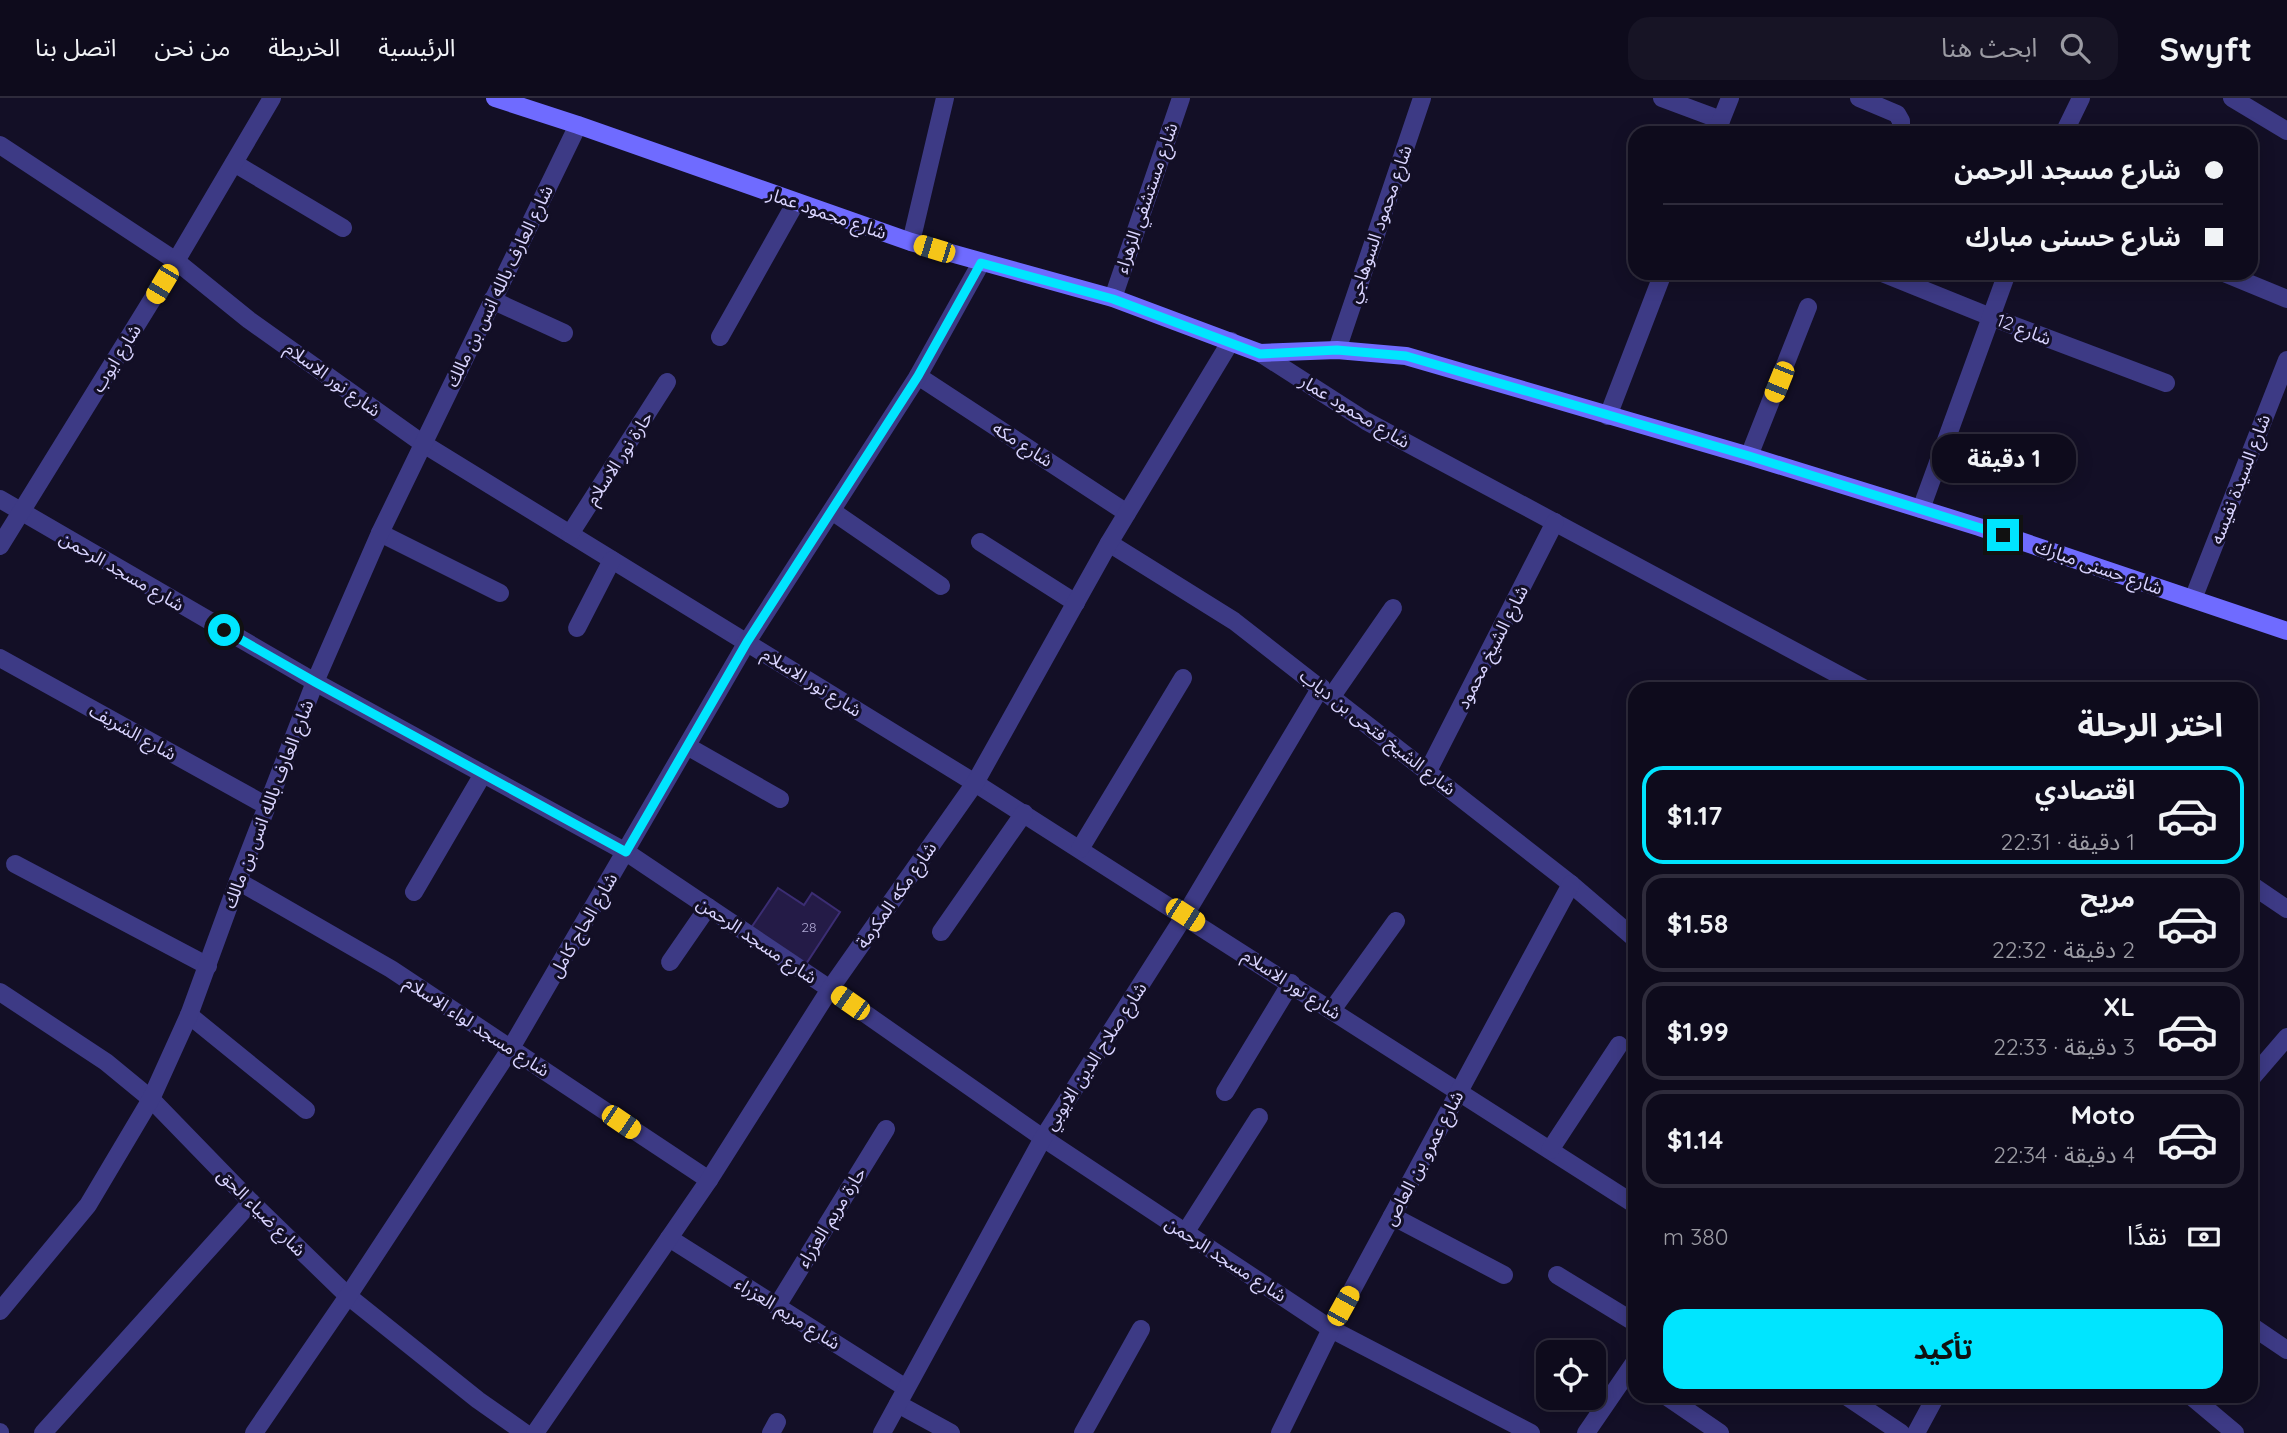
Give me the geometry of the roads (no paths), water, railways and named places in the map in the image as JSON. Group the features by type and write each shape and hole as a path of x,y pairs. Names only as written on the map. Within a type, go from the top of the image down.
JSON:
{"street":[{"name":"شارع ايوب","path":"0,546 176,261 272,98"},
{"name":"شارع محمود عمار","path":"495,98 911,242 1113,299 1231,341 1260,354 1366,421 1852,682"},
{"path":"911,242 945,98"},
{"name":"شارع مستشفي الزهراء","path":"1113,299 1181,98"},
{"name":"شارع محمود السوهاجي","path":"1337,350 1422,98"},
{"path":"1662,98 1719,126 1730,98"},
{"path":"1859,98 1897,114 1901,126"},
{"path":"2067,126 2081,98"},
{"path":"2232,98 2287,131"},
{"name":"شارع العارف بالله انس بن مالك","path":"0,1311 88,1205 151,1099 189,1015 315,682 380,533 578,125"},
{"name":"شارع نور الاسلام","path":"0,145 176,261 249,320 422,443 1024,813 1628,1200"},
{"path":"234,163 343,228"},
{"path":"720,337 796,202"},
{"name":"شارع الحاج كامل","path":"254,1433 348,1296 511,1048 747,642 918,376 981,263"},
{"path":"1608,416 1660,280"},
{"name":"شارع 12","path":"1899,280 2166,383"},
{"path":"1921,509 2004,280"},
{"path":"2241,280 2287,299"},
{"path":"492,300 564,333"},
{"path":"1749,456 1808,307"},
{"name":"شارع مكه المكرمة","path":"535,1433 709,1180 830,989 975,783 1109,543 1231,341"},
{"name":"شارع حسنى مبارك","path":"1260,354 1337,350 1406,356 1921,509 2287,631"},
{"name":"شارع السيدة نفيسه","path":"2193,599 2287,360"},
{"name":"شارع مكه","path":"918,376 1127,513"},
{"name":"حارة نور الاسلام","path":"570,534 667,382"},
{"name":"شارع مسجد الرحمن","path":"0,499 315,682 626,852 830,989 1043,1138 1331,1329 1531,1433"},
{"path":"832,511 941,586"},
{"name":"شارع الشيخ محمود","path":"1428,771 1555,523"},
{"path":"380,533 500,593"},
{"path":"979,542 1076,603"},
{"name":"شارع الشيخ فتحى بن دياب","path":"1109,543 1234,621 1571,884 1628,933"},
{"path":"577,628 612,560"},
{"name":"شارع صلاح الدين الايوبي","path":"882,1433 1043,1138 1327,692 1393,608"},
{"name":"شارع الشريف","path":"0,658 267,806"},
{"path":"1080,849 1182,678"},
{"path":"687,746 780,799"},
{"path":"414,892 483,774"},
{"path":"941,932 1024,813"},
{"path":"15,864 208,966"},
{"name":"شارع مسجد لواء الاسلام","path":"238,881 391,969 709,1180"},
{"name":"شارع عمرو بن العاص","path":"1280,1433 1331,1329 1571,884"},
{"path":"2258,890 2287,909"},
{"path":"670,962 708,907"},
{"path":"1332,1010 1396,921"},
{"path":"1225,1092 1290,983"},
{"name":"شارع ضياء الحق","path":"0,992 106,1062 151,1099 251,1202 348,1296 478,1400 525,1433"},
{"path":"189,1015 306,1110"},
{"path":"2258,1071 2287,1037"},
{"path":"1550,1150 1619,1045"},
{"path":"1185,1233 1259,1117"},
{"name":"حارة مريم العزراء","path":"777,1306 886,1129"},
{"path":"43,1433 251,1202"},
{"path":"1392,1216 1504,1275"},
{"name":"شارع مريم العزراء","path":"668,1238 906,1388"},
{"path":"1557,1275 1628,1318"},
{"path":"1083,1433 1141,1329"},
{"path":"2258,1330 2287,1350"},
{"path":"1586,1433 1628,1377"},
{"path":"1676,1403 1720,1433"},
{"path":"1856,1403 1901,1433"},
{"path":"1916,1433 1932,1403"},
{"path":"2199,1403 2235,1433"},
{"path":"898,1404 951,1433"}]}
